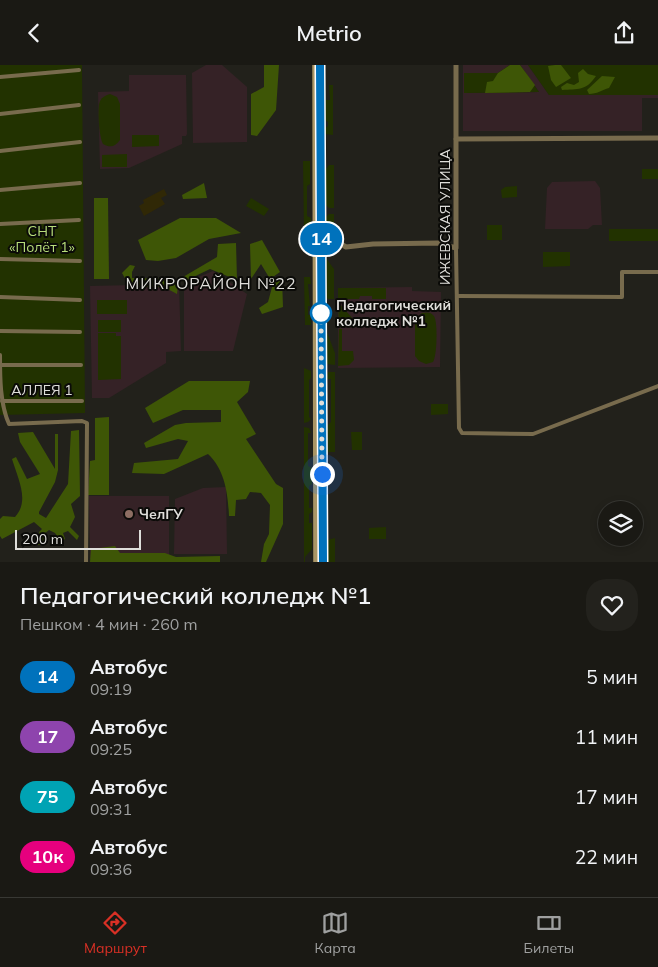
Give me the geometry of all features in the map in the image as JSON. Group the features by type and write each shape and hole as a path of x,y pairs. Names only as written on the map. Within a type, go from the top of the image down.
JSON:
{"main road":[{"path":"315,65 323,562"},
{"path":"316,562 320,65"}],"street":[{"name":"ИЖЕВСКАЯ УЛИЦА","path":"456,65 456,248 459,428 462,433 533,434 658,386"},
{"path":"0,77 79,70"},
{"path":"0,114 79,105"},
{"path":"456,139 658,137"},
{"path":"0,151 80,142"},
{"path":"0,190 80,183"},
{"path":"0,224 79,220"},
{"path":"318,237 336,241 346,247 438,243 456,248"},
{"path":"0,259 80,261"},
{"path":"457,296 622,297 622,272 658,272"},
{"path":"0,297 80,300"},
{"path":"0,331 80,332"},
{"path":"0,355 1,400 4,415 9,424 82,421 87,423 86,562"},
{"path":"0,365 81,365"},
{"name":"АЛЛЕЯ 1","path":"1,400 82,401"}],"shaded area":[{"path":"206,65 222,65 247,87 247,142 193,143 192,73"},
{"path":"463,65 510,65 498,73 464,73 464,93 539,92 520,65 528,65 549,95 658,95 658,98 642,98 642,131 463,131"},
{"path":"129,75 186,75 187,134 182,136 182,144 129,168 100,169 98,92 129,91"},
{"path":"595,181 600,188 602,225 593,225 588,229 545,229 547,188 552,182"},
{"path":"213,271 247,294 233,351 184,351 184,283"},
{"path":"179,284 181,351 166,352 166,363 109,398 92,398 90,286"},
{"path":"412,287 412,291 441,292 440,367 338,368 338,288"},
{"path":"226,487 227,554 174,554 175,499 203,488"},
{"name":"ЧелГУ","path":"89,496 169,496 169,559 90,559"}],"green space":[{"name":"СНТ «Полёт 1»","path":"0,65 82,65 85,413 0,415"},
{"path":"264,65 279,65 276,110 257,136 251,135 251,94 264,87"},
{"path":"510,65 520,65 539,92 464,93 464,73 498,73"},
{"path":"510,65 520,65 535,85 530,92 485,93 487,82 493,81 498,73"},
{"path":"528,65 658,65 658,95 549,95"},
{"path":"561,65 571,78 556,87 551,80 548,66"},
{"path":"583,69 588,74 596,76 589,84 581,88 562,90 561,87 567,83 574,85 579,82 578,73"},
{"path":"602,76 615,77 609,88 589,94 587,90"},
{"path":"329,85 333,85 333,135 325,134 328,122 325,120 325,100 330,100"},
{"path":"110,94 117,97 120,104 120,140 114,145 108,146 103,144 102,141 99,104 104,96"},
{"path":"132,135 159,135 159,146 132,147"},
{"path":"127,154 127,167 102,167 102,155"},
{"path":"303,161 310,161 310,184 307,186 307,216 311,218 311,229 304,232"},
{"path":"329,165 334,165 334,208 329,208 326,205 326,169"},
{"path":"642,169 658,169 658,179 642,179"},
{"path":"204,183 207,198 183,199 182,195"},
{"path":"517,186 517,197 502,198 501,190 505,187"},
{"path":"94,198 108,198 109,279 94,279"},
{"path":"251,198 269,209 264,216 246,206"},
{"path":"329,214 334,214 334,237 326,229 326,217"},
{"path":"180,218 216,218 241,233 209,239 176,258 158,261 146,260 138,240"},
{"path":"487,225 502,225 502,240 487,240"},
{"path":"609,229 658,229 658,241 609,241"},
{"path":"262,240 280,272 270,279 261,264 251,279 250,244"},
{"path":"236,243 237,280 210,269 183,282 183,277 217,257 218,244"},
{"path":"543,252 570,252 570,266 543,267"},
{"path":"326,258 334,269 334,299 326,297"},
{"path":"130,265 135,266 132,278 170,279 178,286 177,294 164,287 130,287 122,273"},
{"path":"304,277 310,277 311,284 308,284 310,306 308,306 308,315 310,315 311,325 305,325"},
{"path":"282,278 283,307 262,314 259,308 268,302 274,280"},
{"path":"338,288 386,288 386,299 372,299 372,296 360,296 359,299 338,299"},
{"path":"97,300 127,300 127,314 97,314"},
{"path":"338,302 354,320 353,325 342,325 342,328 339,327"},
{"path":"422,313 433,315 436,325 434,359 433,362 426,364 419,361 415,356 415,321"},
{"path":"98,320 121,320 121,332 98,332"},
{"path":"339,329 342,329 342,351 353,351 354,360 349,365 338,366"},
{"path":"326,330 335,353 335,365 327,364"},
{"path":"98,333 116,333 116,336 121,336 121,379 98,380"},
{"path":"304,368 311,371 311,378 309,380 309,417 311,419 304,423"},
{"path":"328,372 335,372 335,452 328,452 327,426 331,422 331,379 327,379"},
{"path":"189,381 250,381 248,392 237,402 256,434 246,439 276,484 283,488 283,524 266,562 261,562 264,544 269,534 270,505 261,493 250,492 246,499 236,500 235,516 229,516 225,483 214,460 208,454 164,474 132,473 134,463 178,459 188,441 178,439 146,448 144,443 175,425 221,422 221,410 183,410 153,423 145,408"},
{"path":"431,404 448,404 448,414 431,415"},
{"path":"109,417 109,495 88,495 90,461 95,460 95,418"},
{"path":"304,427 309,428 311,433 308,433 308,466 312,468 312,484 309,486 309,508 312,508 312,512 309,514 309,523 312,523 312,549 305,557 305,562 304,562"},
{"path":"79,430 80,496 71,504 75,517 70,527 79,536 77,540 68,531 63,533 65,539 61,541 55,533 49,530 44,534 46,539 45,545 38,545 40,539 39,532 42,529 34,522 2,539 0,536 0,519 3,516 15,517 22,504 20,482 12,459 16,457 27,479 40,474 20,442 18,433 33,432 55,469 55,434 58,434 58,470 55,482 39,512 39,514 46,518 68,484 71,431"},
{"path":"351,432 362,432 362,450 352,450"},
{"path":"386,527 386,539 369,539 369,528"},
{"path":"335,538 335,562 328,562 327,540"},
{"path":"115,546 120,553 165,553 176,557 220,556 220,562 90,562 91,549"}],"sand":[{"path":"164,189 167,195 161,198 165,204 144,216 139,206 144,203 143,200"}],"bus line":[{"name":"14","path":"320,65 323,562"}],"place":[{"name":"Педагогический колледж №1","path":"321,313"},
{"name":"ЧелГУ","path":"129,514"}],"district":[{"name":"МИКРОРАЙОН №22","path":"211,283"}],"route":[{"path":"321,313 322,474"}]}
